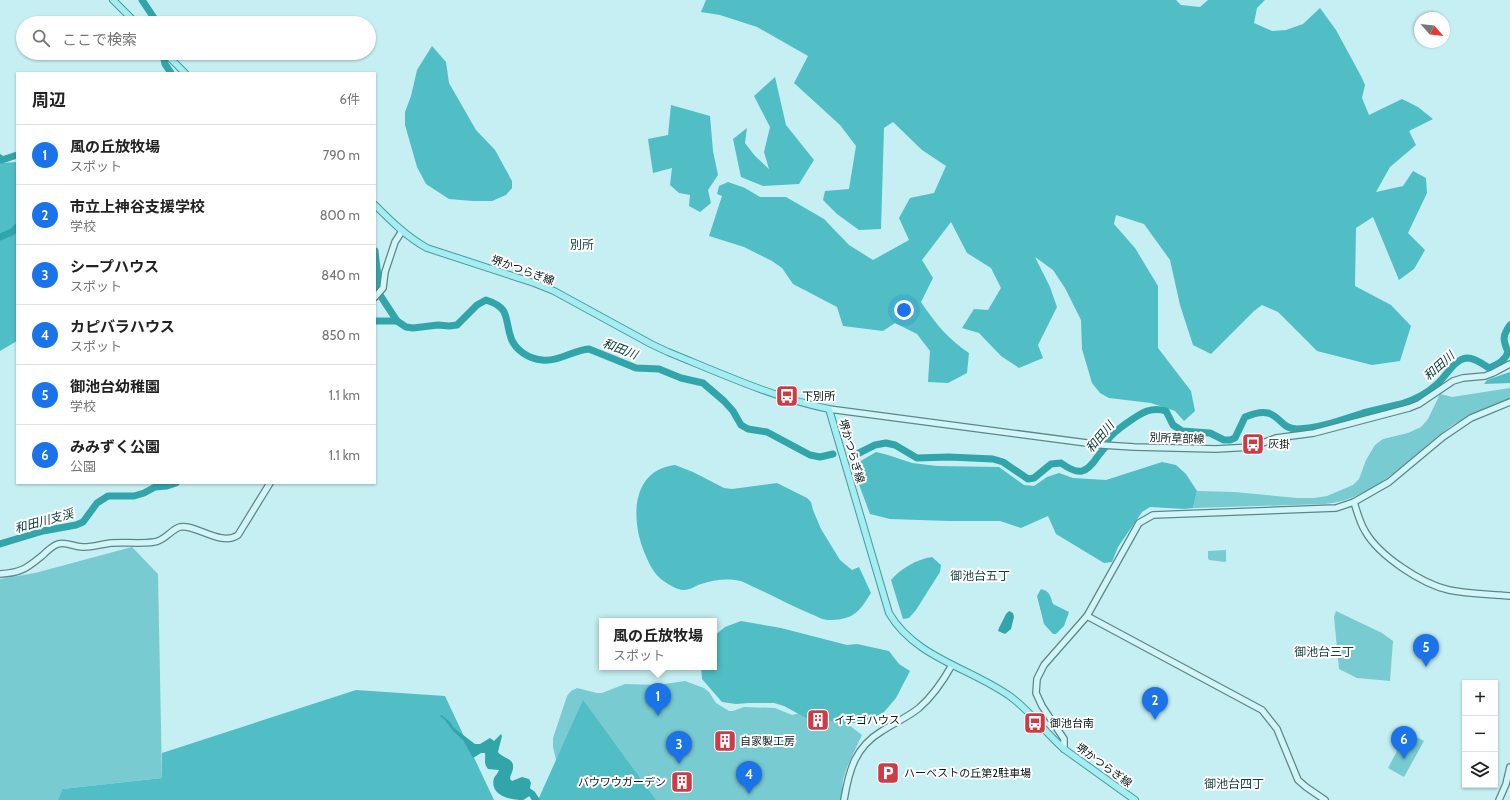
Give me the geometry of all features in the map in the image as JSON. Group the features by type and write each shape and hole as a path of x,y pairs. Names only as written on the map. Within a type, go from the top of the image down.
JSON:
{"main road":[{"path":"114,0 129,16"},
{"path":"172,60 184,72"},
{"name":"堺かつらぎ線","path":"376,206 414,241 427,248 554,291 650,344 668,352 786,398 829,409 889,613 896,624 909,638 928,652 1010,696 1064,748 1135,800"}],"street":[{"path":"376,295 381,290 395,242 402,231"},
{"name":"別所草部線","path":"829,409 1105,445 1216,449 1252,447 1276,438 1314,434 1409,408 1423,401 1453,381 1463,378 1489,375 1510,364"},
{"path":"1064,748 1064,739 1042,706 1036,693 1037,679 1044,665 1087,616 1139,523 1153,515 1336,508 1354,502 1390,482 1443,436 1471,418 1510,402"},
{"path":"0,574 14,573 24,570 49,549 62,543 83,548 110,543 152,543 164,539 176,529 186,527 208,535 230,539 234,538 238,535 269,484"},
{"path":"1354,502 1365,531 1373,543 1380,550 1418,578 1431,585 1450,590 1510,596"},
{"path":"1087,616 1262,710 1277,729 1298,780 1325,800"},
{"path":"844,800 850,769 859,752 875,736 911,714 927,701 935,692 952,665"},
{"path":"1500,800 1510,767"}],"shaded area":[{"path":"706,0 1176,0 1181,5 1200,7 1208,0 1265,0 1257,8 1254,23 1272,31 1286,30 1303,24 1320,8 1336,30 1361,76 1365,85 1362,98 1369,115 1402,99 1418,107 1433,119 1409,131 1416,145 1390,167 1376,192 1403,186 1413,171 1426,178 1427,193 1408,233 1425,250 1414,269 1399,280 1373,217 1356,228 1355,286 1391,305 1411,326 1400,361 1372,365 1317,351 1278,312 1262,305 1254,311 1211,354 1193,345 1180,305 1170,260 1144,224 1116,215 1114,224 1135,248 1158,286 1158,348 1191,391 1195,411 1184,421 1175,411 1151,403 1109,398 1100,393 1092,383 1082,349 1081,320 1065,288 1053,270 1035,257 1050,287 1057,307 1038,345 1043,358 1019,368 1001,356 979,333 962,328 974,309 988,310 1001,288 991,268 967,253 951,222 922,260 933,278 921,302 942,330 969,353 967,373 948,383 928,382 930,351 917,334 895,323 883,331 843,326 837,307 793,284 782,268 772,261 744,247 709,236 722,196 717,194 719,186 728,182 745,188 760,197 786,197 824,219 849,245 873,260 909,240 899,218 910,198 934,193 946,166 922,150 893,122 884,128 881,229 859,230 837,214 823,200 825,191 849,189 856,146 840,125 794,83 808,56 757,27 720,15 701,12"},
{"path":"432,46 446,62 449,83 476,130 495,150 512,181 512,188 506,195 492,201 449,199 426,184 417,167 405,125 405,112 411,96 417,70"},
{"path":"775,77 786,125 814,160 799,184 763,186 741,177 733,139 747,128 745,143 755,156 769,169 764,152 770,127 754,96"},
{"path":"671,105 710,116 713,151 718,175 708,190 711,203 700,212 689,206 690,195 679,193 670,185 672,168 653,173 648,139 668,135"},
{"path":"16,162 16,342 0,351 0,163"},
{"path":"1510,372 1510,383 1484,384 1487,380"},
{"path":"1510,388 1510,399 1453,425 1377,485 1343,501 1325,504 1193,508 1197,491 1234,492 1297,498 1327,496 1353,485 1359,479 1366,460 1375,445 1383,439 1408,433 1421,427 1428,419 1440,394 1452,397"},
{"path":"876,452 912,463 937,466 999,467 1024,485 1034,486 1047,477 1059,473 1073,478 1106,480 1162,462 1176,465 1186,474 1197,491 1193,508 1184,509 1150,507 1142,512 1118,547 1112,562 1104,563 1056,534 1048,516 1021,528 1000,521 890,519 870,514 852,466"},
{"path":"675,465 693,472 724,488 732,489 777,483 807,498 811,502 821,529 840,560 852,570 859,567 871,593 862,607 849,617 826,620 740,581 715,581 690,589 681,590 662,580 653,570 643,549 639,536 637,523 638,497 643,485 650,476 661,469"},
{"path":"132,547 158,574 162,778 62,789 58,800 0,800 0,579 35,573"},
{"path":"1226,550 1225,562 1209,560 1208,551"},
{"path":"932,557 941,565 940,572 916,610 909,618 903,619 891,580 909,565"},
{"path":"1041,589 1048,593 1053,604 1069,612 1064,626 1056,634 1053,634 1044,624 1037,596"},
{"path":"1009,611 1013,613 1014,617 1011,629 1005,634 998,631"},
{"path":"1336,611 1382,633 1393,641 1390,681 1357,678 1339,669 1334,617"},
{"path":"741,621 781,628 847,645 857,644 889,651 899,664 910,671 896,698 884,712 865,722 841,724 819,718 806,718 784,706 774,703 736,704 722,702 702,679 701,670 717,670 717,634 725,627"},
{"path":"685,681 704,688 709,692 716,703 729,711 744,707 775,708 792,715 800,713 845,722 862,735 847,767 843,780 841,800 627,800 558,768 553,747 553,738 567,696 571,691 577,688 602,693 625,684 658,685"},
{"path":"356,690 445,696 494,800 58,800 62,789 162,778 162,753"},
{"path":"583,700 656,800 538,800"},
{"path":"441,715 449,721 454,728 475,744 480,744 490,738 494,741 501,734 502,736 498,752 513,763 510,779 512,781 522,777 529,779 531,783 530,788 533,793 523,800 507,798 498,792 493,784 494,778 499,770 488,769 486,767 485,753 481,753 473,758 463,740 454,732 440,716"},
{"path":"1407,732 1424,741 1404,777 1388,768"}],"waterway":[{"path":"142,0 153,16"},
{"path":"164,60 170,72"},
{"name":"和田川","path":"0,158 2,160 16,155"},
{"path":"0,237 12,232 16,228"},
{"name":"和田川","path":"376,260 380,295 397,321 406,327 413,328 438,325 457,325 477,305 486,300 494,303 503,310 513,342 519,350 532,358 548,360 589,349 636,368 659,369 681,378 703,383 724,401 733,411 741,425 748,429 767,432 810,455 820,457 833,454"},
{"name":"和田川支渓","path":"376,321 397,321"},
{"name":"和田川","path":"853,456 875,445 886,443 895,445 917,458 949,457 993,459 1003,462 1028,479 1034,478 1051,464 1061,463 1073,470 1086,470 1106,446 1110,437 1138,416 1152,410 1166,411 1173,425 1182,431 1210,433 1224,440 1235,438 1245,417 1257,413 1271,414 1290,428 1297,429 1314,427 1415,399 1440,382 1454,365 1462,359 1473,359 1489,368 1501,362 1508,352 1504,338 1510,325"},
{"name":"和田川支渓","path":"0,544 43,531 76,525 83,522 97,503 108,496 134,496 155,487 173,484"},
{"path":"524,789 532,794 536,800"}],"place":[{"name":"下別所","path":"787,396"},
{"name":"灰掛","path":"1253,444"},
{"name":"御池台幼稚園","path":"1426,667"},
{"name":"風の丘放牧場","path":"658,716"},
{"name":"イチゴハウス","path":"818,720"},
{"name":"市立上神谷支援学校","path":"1155,720"},
{"name":"御池台南","path":"1035,723"},
{"name":"自家製工房","path":"725,741"},
{"name":"みみずく公園","path":"1404,759"},
{"name":"シープハウス","path":"679,764"},
{"name":"ハーベストの丘第2駐車場","path":"888,773"},
{"name":"バウワウガーデン","path":"682,782"},
{"name":"カピバラハウス","path":"749,794"}],"district":[{"name":"別所","path":"582,245"},
{"name":"御池台五丁","path":"980,576"},
{"name":"御池台三丁","path":"1324,652"},
{"name":"御池台四丁","path":"1234,784"}]}
